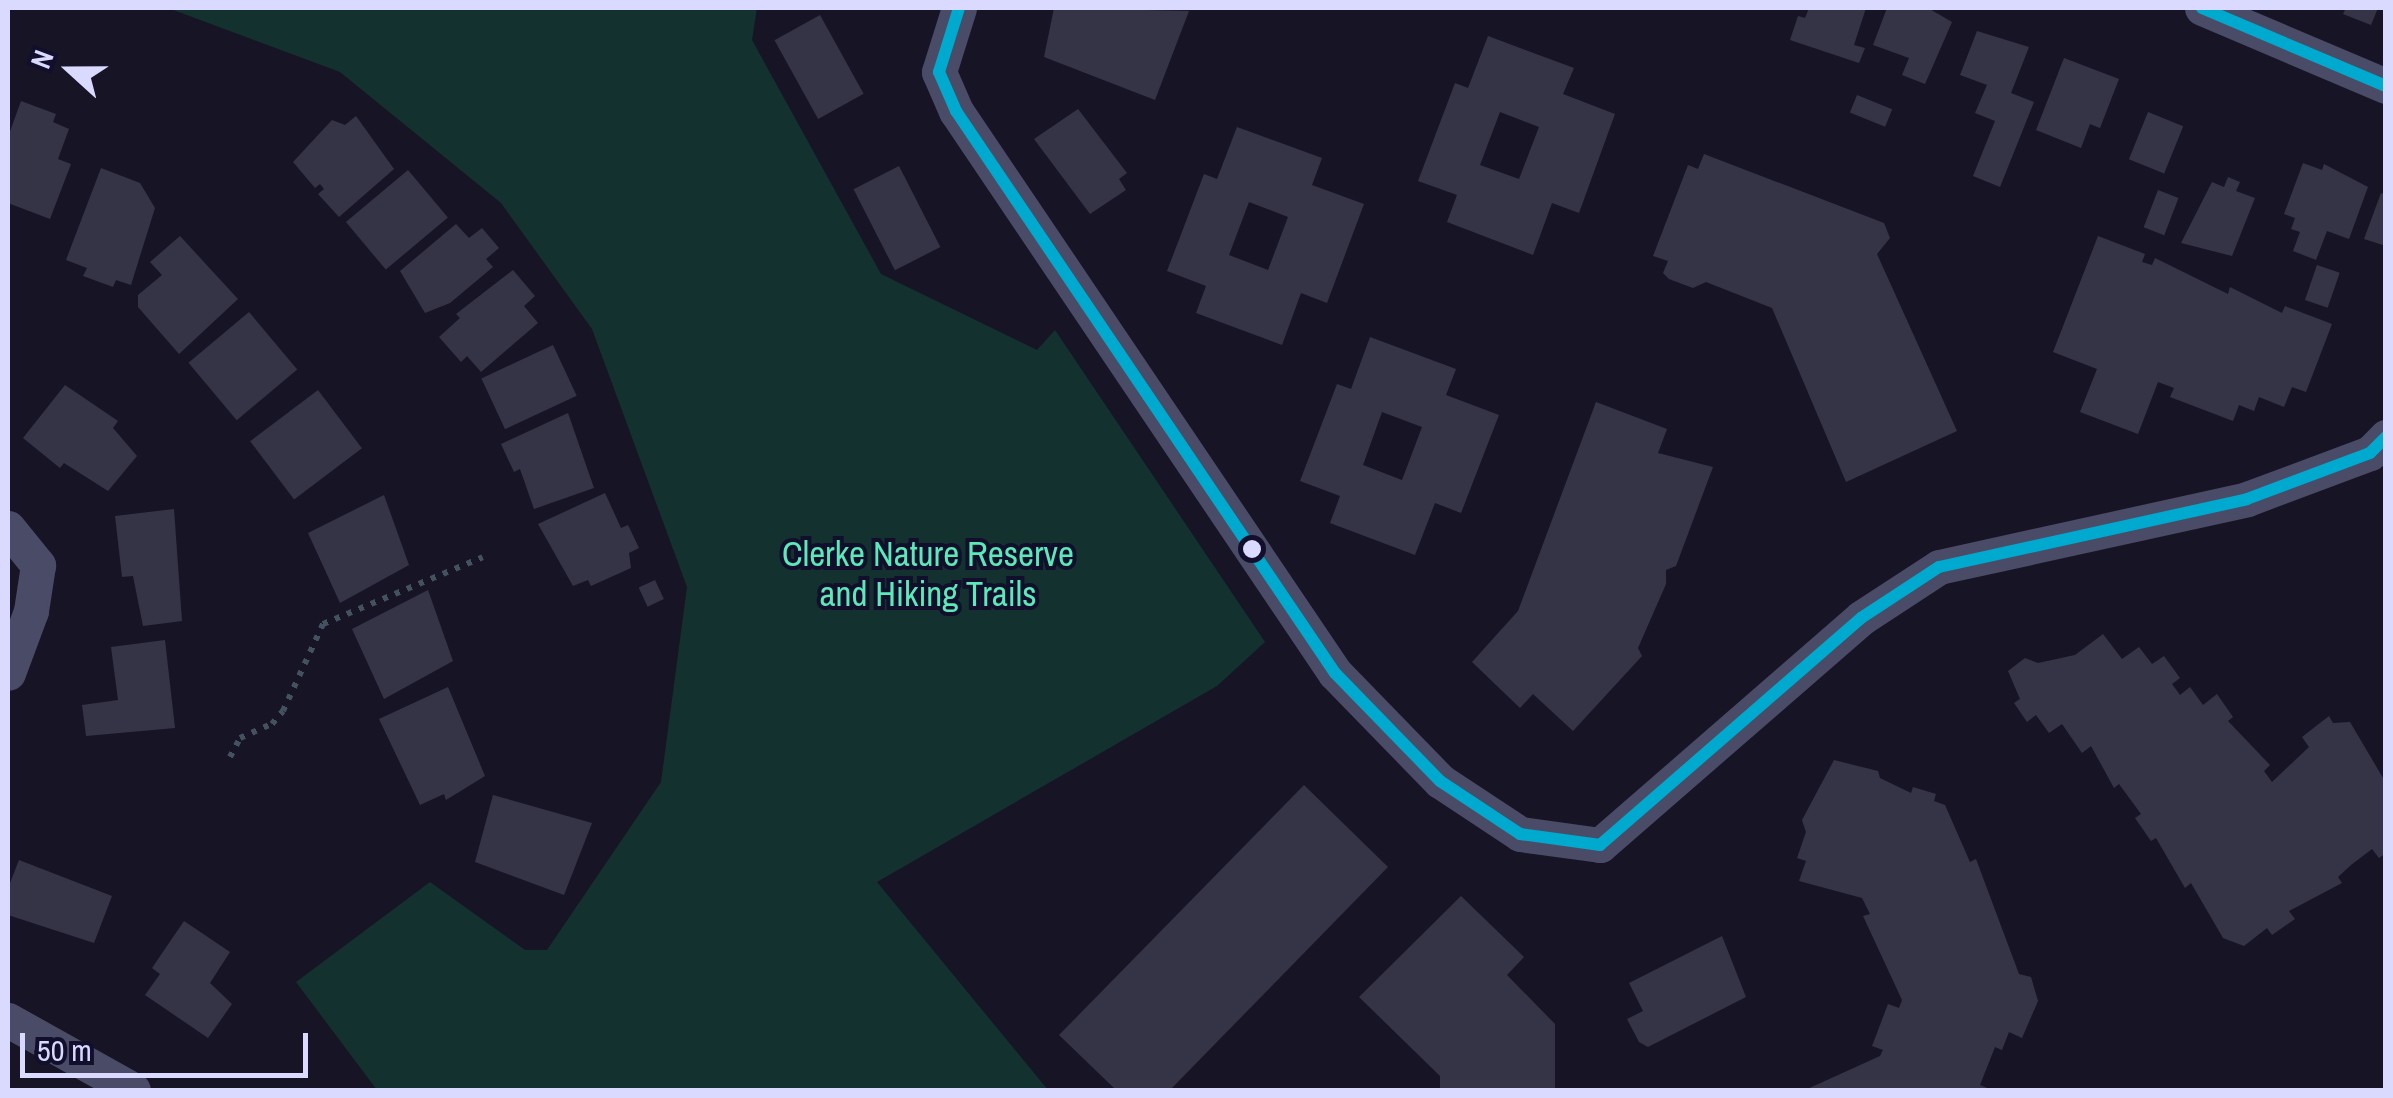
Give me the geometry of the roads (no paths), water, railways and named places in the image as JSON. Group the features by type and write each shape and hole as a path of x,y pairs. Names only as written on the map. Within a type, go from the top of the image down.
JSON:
{"street":[{"path":"959,8 938,72 956,112 1268,575 1334,672 1440,781 1520,834 1600,845 1861,618 1939,567 2247,499 2370,453 2386,437"},
{"path":"2202,8 2386,86"},
{"path":"8,528 38,565 31,611 8,673"},
{"path":"8,1020 133,1090"}],"park label":[{"name":"Clerke Nature Reserve and Hiking Trails","path":"928,574"}]}
